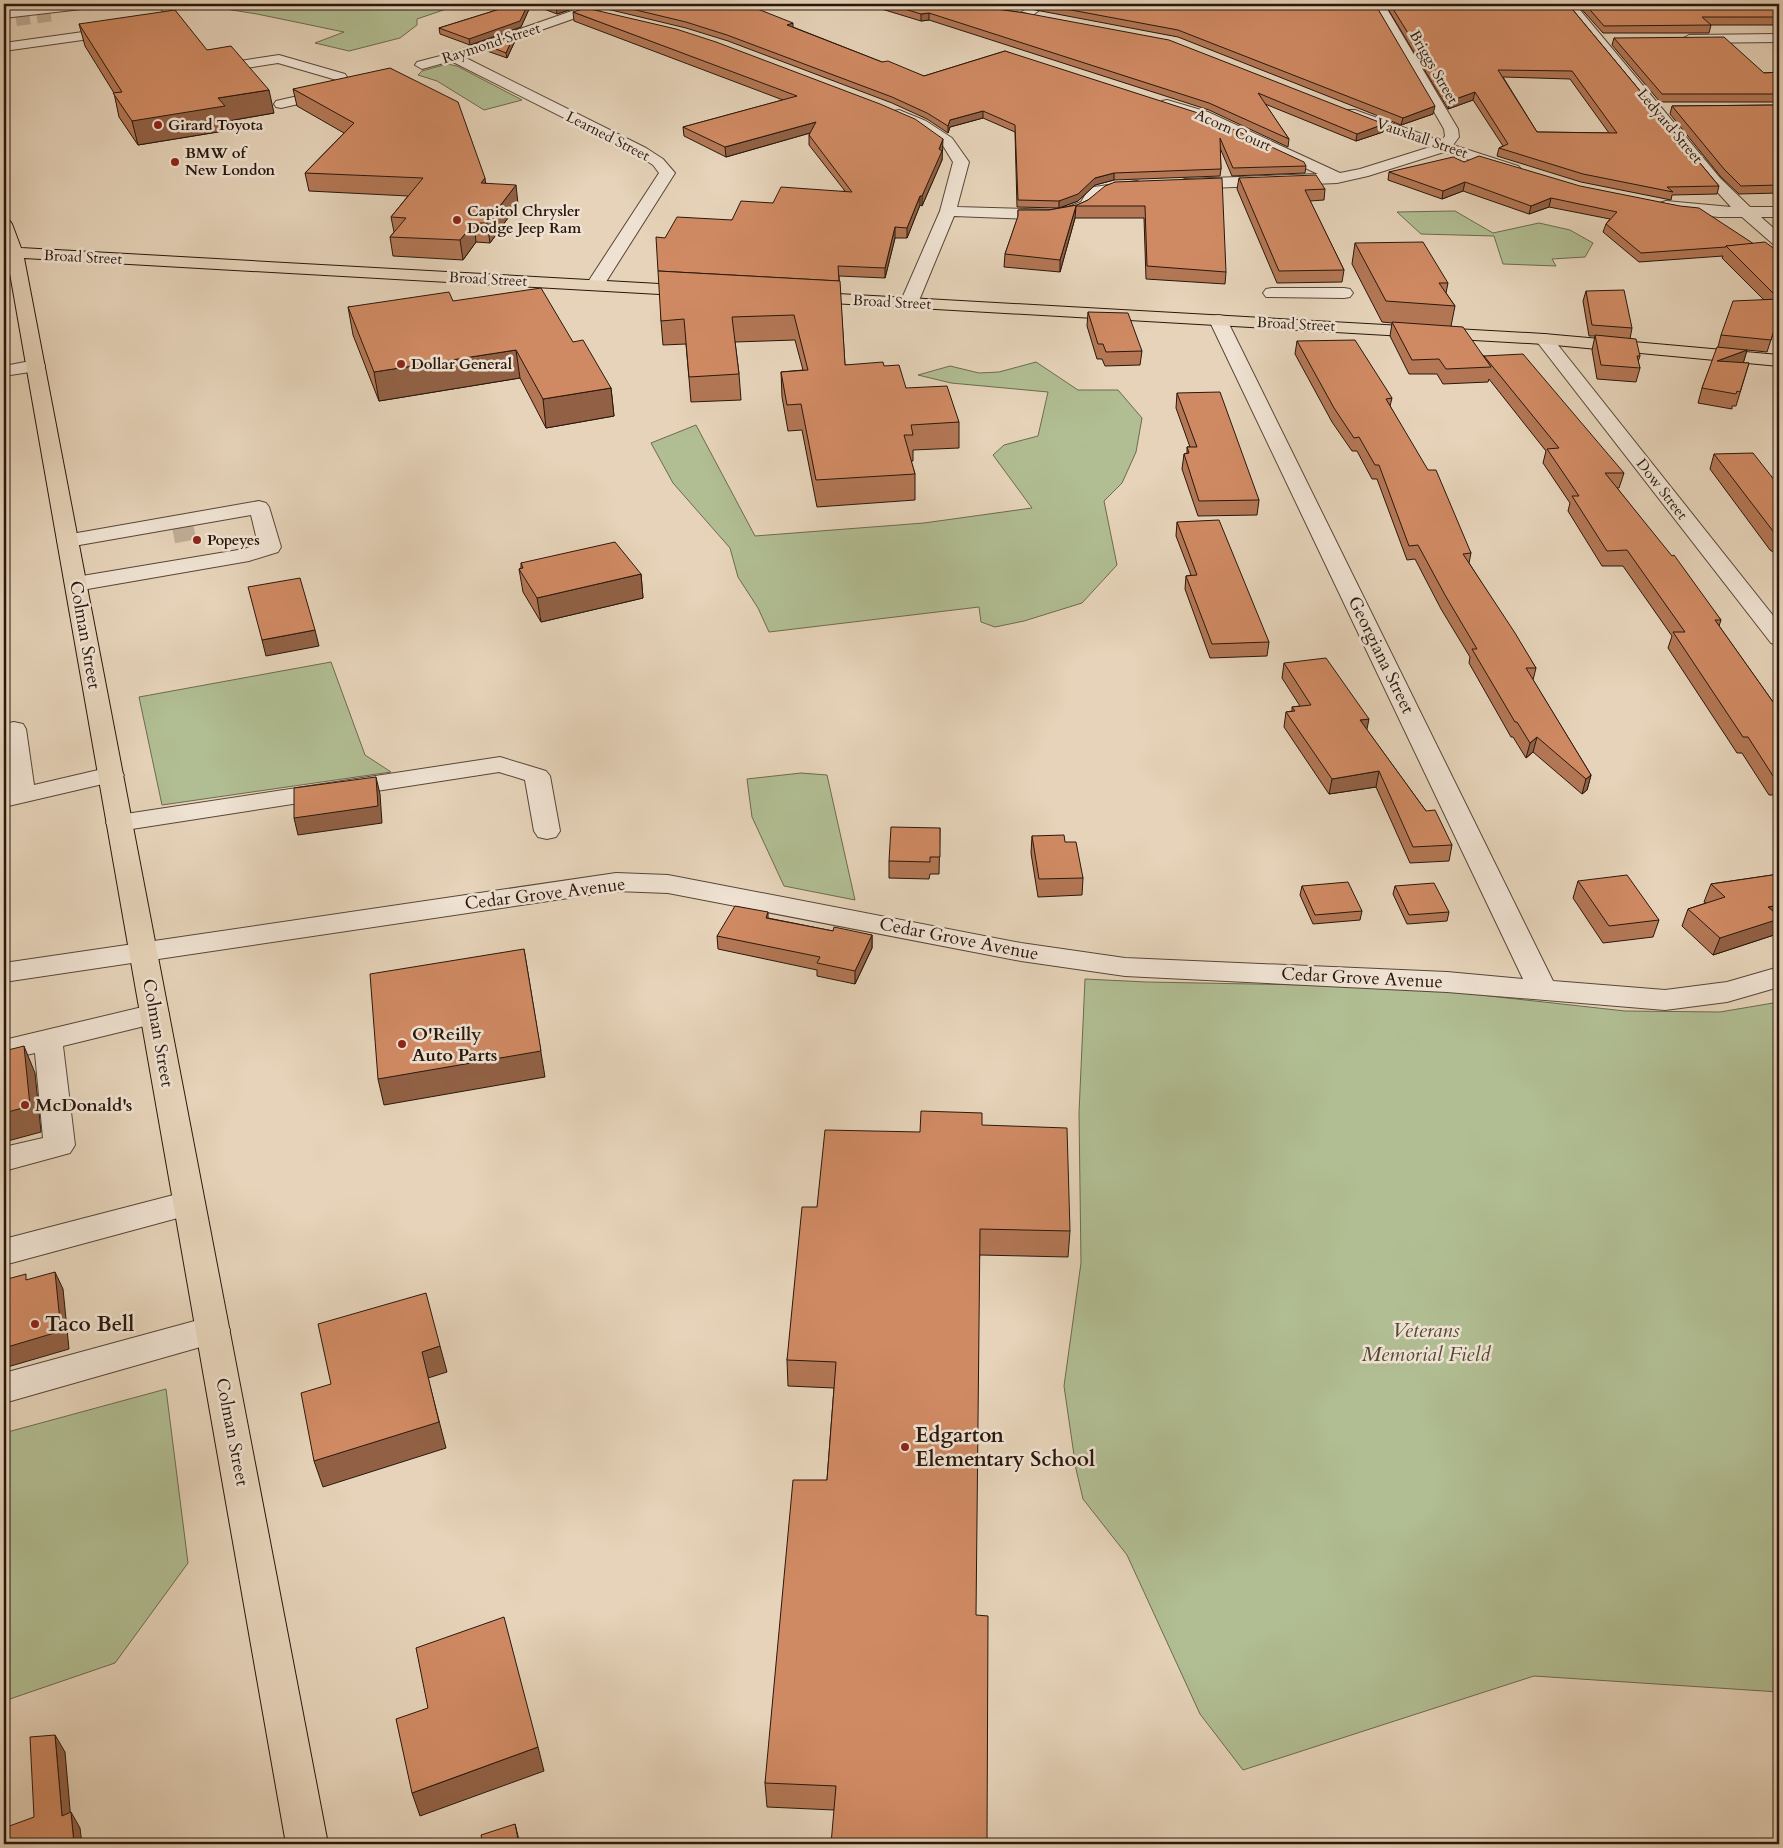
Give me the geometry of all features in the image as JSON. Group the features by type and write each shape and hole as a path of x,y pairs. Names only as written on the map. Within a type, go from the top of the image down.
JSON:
{"main road":[{"name":"Colman Street","path":"4,224 36,366 189,1203 280,1686 307,1844"},
{"name":"Broad Street","path":"9,252 710,292"},
{"name":"Broad Street","path":"789,296 1544,339 1779,361"}],"street":[{"path":"8,18 86,4"},
{"path":"4,47 177,23 164,4"},
{"name":"Raymond Street","path":"422,65 453,57 603,4"},
{"path":"1025,14 1042,4"},
{"name":"Briggs Street","path":"1378,4 1451,129 1452,137 1443,146"},
{"name":"Ledyard Street","path":"1569,4 1715,181 1779,241"},
{"path":"587,10 616,17"},
{"path":"1008,12 1044,18"},
{"path":"1674,39 1779,38"},
{"path":"1598,39 1617,39"},
{"name":"Learned Street","path":"453,57 641,151 658,162 667,173 594,285"},
{"path":"240,65 279,59 344,83 281,104"},
{"name":"Acorn Court","path":"1158,101 1203,116 1337,178"},
{"path":"886,108 921,124 947,141 961,162 948,211 909,303"},
{"path":"1655,108 1674,108"},
{"name":"Vauxhall Street","path":"1340,109 1526,173"},
{"path":"1172,185 1337,178 1363,173 1443,146"},
{"path":"948,211 1060,214 1076,211 1086,205 1093,195 1100,190 1152,186"},
{"path":"1650,203 1700,210 1747,213 1779,212"},
{"path":"1272,293 1344,293"},
{"name":"Georgiana Street","path":"1218,320 1544,990"},
{"name":"Dow Street","path":"1544,339 1779,638"},
{"path":"4,371 36,366"},
{"path":"68,541 259,507 270,547 249,555 76,584"},
{"path":"127,530 151,535 246,522 255,530 255,540 248,548 203,563"},
{"path":"9,730 13,797 111,775"},
{"path":"119,824 500,764 537,776 547,831"},
{"name":"Cedar Grove Avenue","path":"4,973 616,882 668,884 1021,952 1125,967 1447,982 1664,1000 1727,992 1779,977"},
{"path":"4,1050 155,1014"},
{"path":"4,1159 59,1145 48,1040"},
{"path":"4,1252 189,1203"},
{"path":"4,1388 213,1330"}],"green space":[{"path":"194,4 461,4 417,19 417,25 400,38 349,51 315,43 344,32 257,14"},
{"path":"447,64 457,66 522,100 484,110 437,81 418,75 422,71"},
{"path":"1455,211 1493,233 1539,223 1570,230 1593,243 1585,257 1552,259 1556,266 1503,264 1494,236 1421,234 1397,212"},
{"path":"1036,362 1078,390 1118,390 1142,418 1136,452 1122,483 1104,501 1117,565 1082,603 1024,621 995,627 981,622 979,607 769,632 758,608 738,577 730,548 673,483 651,443 696,425 755,536 924,523 1032,508 993,455 1004,445 1038,436 1048,392 951,383 918,375 950,366 979,373 999,372"},
{"path":"331,662 365,755 391,772 162,805 139,697"},
{"path":"801,773 827,775 855,900 784,886 752,817 747,779"},
{"name":"Veterans Memorial Field","path":"1085,979 1357,986 1453,992 1625,1011 1720,1012 1779,1002 1779,1692 1534,1676 1243,1770 1200,1714 1127,1555 1083,1499 1076,1469 1064,1386 1081,1263 1079,1113"},
{"path":"166,1389 188,1563 115,1663 4,1701 4,1433"}],"building":[{"path":"516,4 528,4 520,21 469,39 439,28"},
{"path":"545,4 569,4 556,8"},
{"path":"611,4 745,4 793,23 787,25 882,62 888,61 924,76 1005,51 1198,113 1304,162 1306,166 1233,168 1220,138 1221,169 1114,173 1095,178 1078,194 1059,201 1018,200 1015,125 983,111 950,120 948,126 927,113 892,97 727,35 686,22"},
{"path":"888,4 961,4 1025,13 1169,40 1384,124 1357,134 1258,93 1289,139 1209,103 929,13 921,14"},
{"path":"1039,4 1375,4 1435,106 1403,118 1178,30"},
{"path":"1390,4 1568,4 1719,186 1667,187 1673,192 1583,174 1499,148 1508,144 1475,92 1450,101","holes":["1498,70 1572,71 1617,133 1537,132"]},
{"path":"1585,4 1779,4 1779,17 1702,17 1711,25 1604,26"},
{"path":"586,8 676,29 716,42 880,104 915,119 943,139 939,149 942,151 907,228 895,227 885,268 838,266 839,281 658,271 656,237 665,238 677,217 732,220 741,201 773,203 781,187 852,192 809,135 816,122 725,147 683,127 797,96 573,12"},
{"path":"175,10 207,50 231,46 269,90 218,98 225,106 132,121 113,93 122,92 79,24"},
{"path":"514,35 506,53 486,45"},
{"path":"1724,37 1764,73 1779,72 1779,94 1662,94 1614,38"},
{"path":"390,68 458,102 485,178 481,183 516,185 487,223 474,223 460,240 390,237 406,218 391,217 423,178 305,173 354,123 293,89"},
{"path":"1779,105 1779,185 1741,186 1724,169 1672,106"},
{"path":"1479,156 1580,186 1699,208 1754,244 1641,253 1606,224 1617,212 1551,198 1531,206 1465,182 1443,191 1389,172 1453,157 1464,162"},
{"path":"1316,175 1325,189 1305,190 1344,270 1279,271 1239,178"},
{"path":"1222,178 1226,272 1147,266 1145,206 1076,206 1060,260 1005,254 1018,216 1018,210 1049,210 1077,205 1088,200 1105,186 1115,182"},
{"path":"1423,242 1448,283 1439,283 1455,306 1386,301 1355,243"},
{"path":"1765,242 1779,252 1779,299 1726,246"},
{"path":"658,271 840,281 845,365 883,362 884,366 899,365 906,388 947,386 959,422 911,425 913,435 904,435 915,474 816,480 801,404 787,405 781,372 808,370 794,315 732,317 739,374 689,377 684,319 661,321"},
{"path":"541,288 573,342 583,340 611,388 543,399 516,350 374,372 348,307 449,292 453,301"},
{"path":"1624,290 1632,328 1592,325 1586,291"},
{"path":"1779,299 1779,313 1771,340 1721,335 1733,301"},
{"path":"1088,312 1128,313 1142,351 1106,352 1103,344 1098,344"},
{"path":"1392,322 1463,327 1491,367 1446,369 1439,359 1412,360"},
{"path":"1595,335 1636,339 1640,356 1637,356 1640,368 1601,365"},
{"path":"1355,340 1392,398 1386,399 1428,470 1436,470 1471,553 1463,554 1536,668 1526,668 1591,775 1586,779 1537,737 1530,743 1517,722 1515,722 1472,649 1477,649 1418,545 1409,546 1379,465 1375,465 1359,437 1354,438 1334,408 1297,341"},
{"path":"1717,347 1747,350 1717,361 1749,363 1740,392 1737,391 1736,394 1702,388"},
{"path":"1523,354 1624,473 1605,473 1672,556 1674,555 1721,620 1715,620 1779,709 1779,779 1775,779 1748,737 1743,737 1673,632 1685,632 1627,550 1607,551 1572,496 1579,496 1547,449 1559,448 1484,356"},
{"path":"1220,392 1259,500 1199,501 1184,454 1189,453 1187,447 1197,447 1177,393"},
{"path":"1753,453 1779,486 1779,537 1714,454"},
{"path":"1219,520 1269,642 1212,644 1186,576 1197,575 1177,522"},
{"path":"615,542 641,574 537,598 519,569 523,568 521,563"},
{"path":"300,578 315,630 262,640 248,587"},
{"path":"1326,658 1369,719 1360,720 1426,811 1435,810 1452,845 1413,847 1379,771 1332,779 1286,712 1295,711 1292,707 1311,705 1284,663"},
{"path":"376,777 378,806 294,818 294,788"},
{"path":"891,827 940,828 940,857 930,857 930,862 889,861"},
{"path":"1064,835 1065,842 1076,842 1083,878 1039,879 1032,836"},
{"path":"1779,874 1779,905 1768,907 1779,916 1779,919 1720,938 1688,909 1725,897 1711,884"},
{"path":"1627,875 1659,920 1609,926 1578,881"},
{"path":"1348,882 1362,911 1315,915 1302,886"},
{"path":"1434,883 1449,912 1409,915 1395,886"},
{"path":"735,906 768,912 766,918 833,931 834,927 872,935 855,971 817,963 820,957 717,936"},
{"path":"524,949 541,1051 378,1079 370,974"},
{"path":"24,1046 30,1106 4,1113 4,1051"},
{"name":"Edgarton Elementary School","path":"921,1111 982,1113 982,1125 1067,1128 1070,1231 980,1229 976,1615 988,1616 987,1844 831,1844 836,1786 765,1783 793,1480 827,1480 836,1362 787,1360 802,1207 817,1207 825,1130 920,1132"},
{"name":"Taco Bell","path":"55,1272 61,1331 4,1348 4,1280 26,1274 26,1280"},
{"path":"426,1293 440,1346 422,1352 439,1422 314,1461 301,1393 331,1384 318,1324"},
{"path":"504,1617 538,1747 412,1793 396,1719 428,1708 416,1648"},
{"path":"55,1735 62,1816 71,1812 74,1844 4,1844 4,1828 34,1817 30,1737"},
{"path":"515,1824 519,1844 483,1844 481,1835"}],"tunnel":[{"path":"16,19 55,14"},
{"path":"173,532 194,528"}],"place":[{"name":"Girard Toyota","path":"158,125"},
{"name":"BMW of New London","path":"175,162"},
{"name":"Capitol Chrysler Dodge Jeep Ram","path":"457,220"},
{"name":"Dollar General","path":"401,364"},
{"name":"Popeyes","path":"197,540"},
{"name":"O'Reilly Auto Parts","path":"402,1044"},
{"name":"McDonald's","path":"25,1105"},
{"name":"Taco Bell","path":"35,1324"},
{"name":"Edgarton Elementary School","path":"905,1447"}]}
